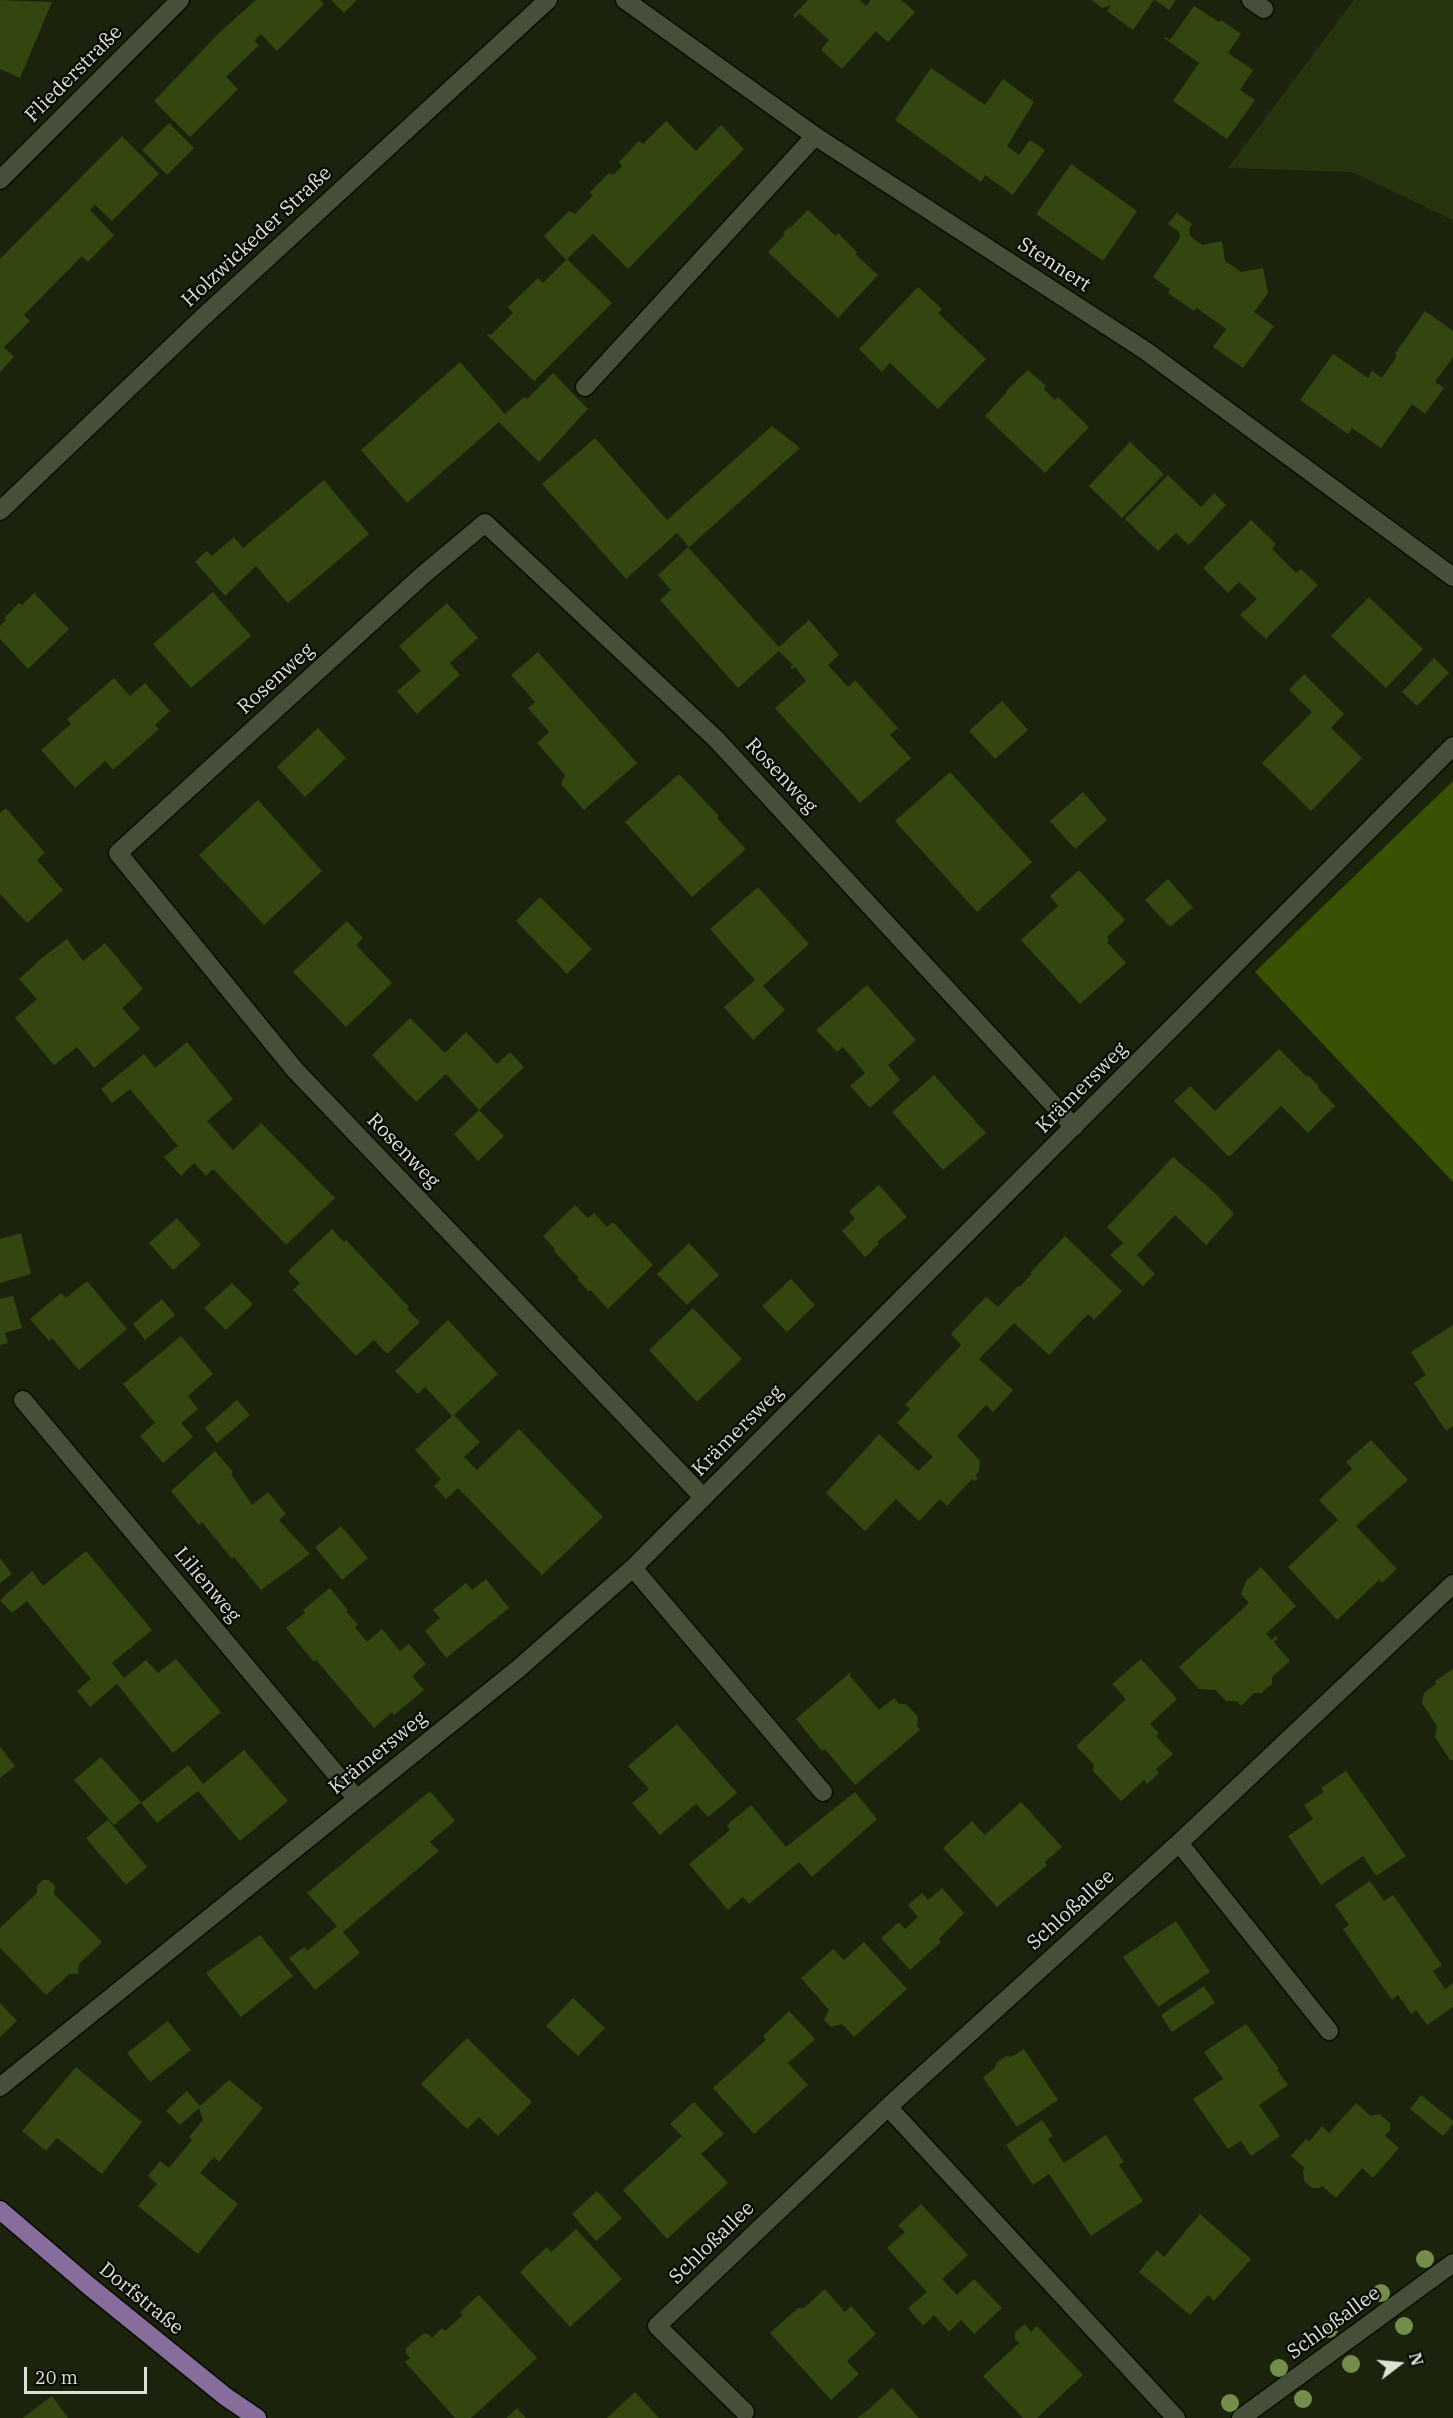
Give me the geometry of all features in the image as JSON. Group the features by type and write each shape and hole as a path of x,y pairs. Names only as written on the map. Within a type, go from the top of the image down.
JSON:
{"main road":[{"name":"Dorfstraße","path":"0,2210 88,2286 226,2397 257,2418"}],"street":[{"name":"Fliederstraße","path":"0,180 180,0"},
{"name":"Holzwickeder Straße","path":"0,511 200,320 548,0"},
{"name":"Stennert","path":"625,0 815,136 1146,351 1453,577"},
{"path":"585,387 815,136"},
{"name":"Rosenweg","path":"703,1497 295,1070 118,853 423,575 485,523 716,740 1074,1128"},
{"name":"Krämersweg","path":"0,2087 518,1669 633,1568 1453,746"},
{"name":"Lilienweg","path":"23,1400 357,1799"},
{"path":"633,1568 823,1792"},
{"name":"Schloßallee","path":"745,2412 657,2326 888,2107 1179,1843 1453,1584"},
{"path":"1179,1843 1329,2031"},
{"path":"888,2107 1176,2418"},
{"name":"Schloßallee","path":"1241,2418 1453,2264"}],"green space":[{"path":"1354,0 1453,0 1453,220 1352,172 1228,168"},
{"path":"1453,781 1453,1182 1255,972"}],"building":[{"path":"0,0 52,2 20,78 0,69"},
{"path":"256,0 320,0 324,4 277,51 261,34 254,41 259,45 226,77 238,89 190,137 154,101 220,32"},
{"path":"331,0 357,0 344,13"},
{"path":"808,0 860,0 866,6 871,0 901,0 915,12 888,42 876,31 842,69 821,50 829,40 799,13 795,18 793,16"},
{"path":"1092,0 1154,0 1133,30 1107,11 1111,5 1102,8"},
{"path":"1155,0 1176,0 1169,10"},
{"path":"1194,6 1241,34 1228,53 1253,70 1240,90 1255,100 1227,139 1173,101 1199,63 1164,38 1170,40"},
{"path":"931,68 985,105 1003,79 1034,102 1007,146 1019,155 1030,140 1045,150 1013,195 985,175 981,182 895,120"},
{"path":"666,121 696,151 721,125 744,149 628,269 593,234 566,260 544,236 569,211 575,214 593,195 590,192 609,173 613,175 622,166 619,162 639,141 643,144"},
{"path":"169,123 194,148 167,175 142,150"},
{"path":"122,136 159,174 112,221 95,205 90,210 114,235 88,262 82,256 24,315 30,321 4,347 14,357 0,372 0,259"},
{"path":"1071,164 1137,211 1103,261 1036,214"},
{"path":"808,210 836,236 838,233 857,252 855,254 878,275 838,318 768,252 785,234 783,233"},
{"path":"1177,213 1192,224 1189,228 1190,236 1202,245 1222,241 1225,261 1241,272 1263,268 1268,293 1254,312 1274,326 1243,368 1213,347 1226,329 1197,308 1194,311 1168,293 1170,289 1153,277 1180,238 1179,232 1168,224"},
{"path":"567,259 612,303 534,381 486,334 491,335 513,313 508,307 538,278 543,283"},
{"path":"918,287 942,309 938,313 986,359 938,409 890,363 882,372 859,349"},
{"path":"1425,311 1453,331 1453,357 1435,382 1444,388 1425,414 1412,404 1381,448 1352,428 1348,434 1300,400 1333,354 1368,378 1372,371 1382,378 1397,356 1395,354"},
{"path":"460,362 505,414 524,397 527,399 553,373 588,409 539,462 499,422 407,503 361,450"},
{"path":"1028,370 1046,386 1044,389 1055,400 1058,397 1089,427 1045,473 985,416"},
{"path":"772,426 800,448 689,547 677,533 626,579 542,484 595,438 667,520"},
{"path":"1130,442 1164,474 1122,518 1089,486"},
{"path":"1168,475 1201,507 1214,493 1226,505 1189,545 1176,533 1158,551 1125,519"},
{"path":"324,480 369,534 288,603 256,566 225,596 195,562 207,551 212,556 234,537 243,548"},
{"path":"1251,520 1276,544 1272,549 1296,573 1301,569 1318,585 1266,639 1240,615 1257,599 1239,582 1228,593 1203,568"},
{"path":"688,547 779,647 809,620 839,655 828,665 848,687 855,680 898,728 890,735 911,758 860,803 775,708 806,681 795,667 792,669 790,667 793,665 779,651 738,688 660,600 671,590 658,575"},
{"path":"213,592 251,636 191,688 153,644"},
{"path":"34,593 69,629 28,669 0,639 0,626 6,620 4,618 19,603 22,605"},
{"path":"1369,597 1423,649 1386,688 1331,636"},
{"path":"447,603 478,638 450,663 460,675 417,714 397,691 421,671 399,646"},
{"path":"538,652 637,763 584,810 561,784 565,775 537,743 549,732 528,708 535,702 511,675"},
{"path":"1434,658 1449,673 1417,706 1402,692"},
{"path":"1304,674 1344,714 1331,728 1362,758 1311,811 1262,763 1312,712 1289,690"},
{"path":"114,678 130,696 145,683 170,711 155,725 159,729 113,770 105,761 75,788 41,750 71,724 67,719"},
{"path":"1002,701 1028,730 995,759 969,731"},
{"path":"318,728 346,758 305,797 277,767"},
{"path":"950,772 1032,862 977,912 895,821"},
{"path":"679,774 719,816 717,818 746,849 692,897 625,822"},
{"path":"1083,792 1107,820 1075,849 1050,821"},
{"path":"258,800 322,871 264,925 199,855"},
{"path":"6,808 45,853 37,860 63,890 27,923 0,894 0,813"},
{"path":"1079,870 1125,920 1107,937 1109,940 1107,942 1126,963 1080,1004 1021,940 1058,906 1050,896"},
{"path":"1168,879 1194,909 1170,927 1145,900"},
{"path":"758,887 809,944 763,986 785,1010 753,1040 724,1007 755,980 710,929"},
{"path":"540,897 592,949 567,974 516,921"},
{"path":"347,921 363,938 356,945 392,983 346,1027 293,972"},
{"path":"67,939 83,961 105,943 143,989 122,1008 140,1029 94,1068 77,1047 54,1065 15,1018 37,999 19,979"},
{"path":"867,985 916,1040 888,1065 900,1080 870,1108 850,1086 865,1073 843,1047 837,1052 816,1030"},
{"path":"410,1018 445,1053 466,1032 497,1064 510,1052 524,1067 479,1110 446,1074 416,1102 372,1055"},
{"path":"187,1042 233,1099 207,1121 233,1150 261,1123 335,1198 286,1245 213,1169 206,1176 194,1163 181,1176 164,1157 178,1146 130,1089 112,1103 101,1089 144,1054 155,1068"},
{"path":"1279,1049 1319,1086 1318,1088 1335,1106 1308,1133 1281,1106 1229,1157 1174,1101 1190,1086 1215,1111"},
{"path":"934,1075 986,1133 943,1170 892,1112"},
{"path":"479,1110 504,1136 478,1161 454,1134"},
{"path":"1173,1157 1215,1193 1234,1214 1206,1245 1175,1215 1137,1255 1155,1274 1143,1286 1110,1255 1123,1243 1107,1227"},
{"path":"879,1185 907,1217 877,1242 879,1244 865,1257 842,1231 855,1219 849,1211"},
{"path":"575,1205 588,1218 594,1213 607,1227 613,1222 653,1265 608,1309 577,1279 579,1278 543,1236"},
{"path":"177,1218 201,1245 173,1270 149,1243"},
{"path":"332,1229 344,1242 346,1240 409,1307 407,1309 420,1322 387,1354 374,1340 356,1356 293,1290 300,1283 288,1271"},
{"path":"21,1233 31,1274 0,1283 0,1239"},
{"path":"1065,1236 1122,1291 1094,1320 1088,1314 1049,1355 1014,1323 979,1359 1013,1390 993,1412 986,1405 957,1436 980,1461 979,1472 975,1475 978,1478 975,1481 972,1479 947,1506 940,1499 919,1521 896,1499 865,1531 826,1493 879,1434 918,1471 933,1457 897,1423 910,1409 905,1405 961,1345 951,1334 973,1310 986,1297 998,1307 1032,1274 1030,1273"},
{"path":"689,1243 719,1275 687,1305 657,1274"},
{"path":"791,1279 815,1305 787,1332 762,1306"},
{"path":"87,1281 127,1329 79,1370 52,1338 49,1341 30,1319 61,1293 66,1298"},
{"path":"232,1283 253,1304 226,1330 204,1308"},
{"path":"13,1296 22,1328 5,1333 8,1343 0,1345 0,1299"},
{"path":"162,1299 175,1315 145,1340 133,1324"},
{"path":"693,1308 742,1359 697,1402 649,1350"},
{"path":"448,1320 498,1374 454,1415 480,1442 464,1457 477,1470 519,1429 603,1517 542,1575 458,1488 446,1499 434,1486 441,1479 415,1450 452,1416 425,1387 418,1394 395,1371"},
{"path":"1453,1325 1453,1426 1446,1431 1414,1383 1426,1375 1411,1352"},
{"path":"181,1336 213,1374 188,1396 198,1409 181,1423 193,1437 163,1463 140,1436 155,1423 123,1384"},
{"path":"237,1400 250,1415 217,1443 205,1428"},
{"path":"1371,1440 1408,1480 1356,1526 1397,1569 1382,1583 1379,1580 1337,1620 1288,1567 1338,1520 1319,1500 1352,1469 1346,1462"},
{"path":"215,1451 233,1472 231,1474 252,1505 268,1492 286,1514 279,1520 310,1554 261,1590 234,1557 232,1559 202,1522 199,1525 171,1491"},
{"path":"341,1526 368,1558 342,1580 315,1547"},
{"path":"86,1551 152,1630 112,1663 124,1678 146,1660 158,1673 176,1659 221,1712 173,1753 117,1684 90,1707 77,1691 91,1679 27,1601 12,1613 0,1600 32,1571 43,1586"},
{"path":"0,1558 12,1574 0,1583"},
{"path":"1261,1567 1296,1606 1266,1634 1272,1640 1276,1636 1278,1638 1274,1642 1290,1661 1272,1677 1272,1684 1261,1693 1254,1693 1241,1706 1237,1701 1226,1701 1216,1690 1199,1689 1179,1667 1249,1603 1241,1594 1246,1581"},
{"path":"486,1579 509,1608 446,1658 425,1631 440,1618 433,1610 466,1583 472,1590"},
{"path":"330,1588 348,1610 346,1611 358,1625 355,1627 367,1642 382,1629 400,1651 409,1644 426,1664 412,1676 424,1690 394,1715 392,1712 374,1728 286,1628 305,1613 303,1610"},
{"path":"1141,1659 1177,1699 1150,1724 1159,1733 1156,1736 1173,1754 1156,1769 1159,1773 1147,1784 1144,1780 1121,1801 1093,1771 1094,1765 1076,1746 1126,1699 1112,1684"},
{"path":"1453,1669 1453,1760 1450,1760 1435,1737 1437,1726 1422,1703 1424,1693 1436,1684 1435,1681"},
{"path":"851,1672 850,1676 879,1710 894,1698 899,1704 906,1704 918,1717 917,1726 920,1730 855,1785 825,1749 822,1751 796,1719"},
{"path":"677,1724 737,1793 708,1817 696,1804 660,1835 632,1803 649,1789 628,1766"},
{"path":"0,1747 15,1766 0,1778"},
{"path":"244,1750 288,1801 240,1841 198,1791 157,1823 141,1803 188,1765 203,1784"},
{"path":"101,1757 141,1802 114,1825 74,1780"},
{"path":"1346,1771 1406,1856 1376,1876 1363,1856 1321,1885 1288,1836 1313,1819 1304,1805 1324,1792 1321,1788"},
{"path":"430,1791 455,1821 430,1842 439,1851 343,1932 360,1953 315,1990 289,1958 304,1947 307,1951 337,1926 307,1893"},
{"path":"855,1792 877,1819 812,1877 799,1862 749,1904 743,1897 728,1910 689,1864 730,1830 727,1825 751,1805 786,1847"},
{"path":"1021,1802 1062,1847 1045,1862 1047,1865 997,1907 943,1848 972,1821 985,1835"},
{"path":"108,1820 147,1867 126,1885 86,1838"},
{"path":"43,1880 49,1880 55,1886 54,1894 102,1942 79,1964 78,1974 69,1974 46,1995 0,1948 0,1928 37,1893 37,1886"},
{"path":"1370,1881 1384,1901 1393,1895 1442,1965 1433,1971 1445,1989 1453,1983 1453,2007 1427,2025 1416,2010 1411,2014 1398,1995 1392,2000 1343,1929 1349,1925 1335,1905"},
{"path":"942,1888 964,1913 939,1939 941,1942 910,1970 881,1938 899,1922 905,1929 918,1917 908,1905 922,1893 928,1900"},
{"path":"1176,1921 1210,1972 1158,2007 1123,1957"},
{"path":"260,1935 293,1976 241,2017 206,1973"},
{"path":"864,1942 907,1989 854,2037 842,2024 831,2027 824,2020 829,2010 801,1978 833,1949 844,1960"},
{"path":"1204,1986 1215,2003 1172,2032 1161,2015"},
{"path":"573,1998 605,2028 578,2056 546,2026"},
{"path":"0,2003 17,2021 0,2037"},
{"path":"789,2011 815,2039 788,2063 808,2085 754,2134 713,2088 766,2040 763,2036"},
{"path":"168,2021 191,2050 150,2082 127,2053"},
{"path":"1246,2024 1288,2085 1259,2105 1280,2136 1251,2156 1241,2141 1228,2149 1193,2099 1223,2079 1204,2052"},
{"path":"467,2038 532,2102 498,2136 479,2117 467,2129 421,2084"},
{"path":"1024,2049 1058,2100 1017,2127 983,2077 1006,2056 1011,2057"},
{"path":"76,2067 142,2122 102,2174 57,2138 46,2151 22,2131"},
{"path":"229,2080 263,2108 219,2162 214,2157 200,2173 238,2204 198,2254 138,2206 157,2184 148,2176 160,2161 169,2168 192,2140 189,2137 203,2120 199,2108 180,2125 166,2111 187,2091 200,2106"},
{"path":"1421,2095 1453,2121 1443,2136 1410,2109"},
{"path":"694,2102 724,2134 701,2154 728,2183 667,2239 623,2190 682,2136 670,2124"},
{"path":"1356,2103 1371,2116 1379,2114 1390,2123 1390,2130 1385,2136 1399,2148 1373,2178 1362,2168 1336,2198 1322,2186 1312,2188 1304,2181 1303,2170 1305,2168 1291,2156 1306,2139 1309,2142 1322,2126 1329,2133"},
{"path":"1042,2120 1053,2136 1048,2139 1064,2163 1106,2135 1124,2162 1119,2165 1143,2201 1091,2236 1049,2174 1033,2185 1006,2145"},
{"path":"597,2191 622,2218 596,2241 572,2214"},
{"path":"921,2204 968,2255 942,2279 957,2295 974,2279 1002,2308 974,2334 961,2320 949,2332 934,2315 923,2326 908,2308 927,2292 887,2248 905,2232 898,2226"},
{"path":"1200,2214 1251,2259 1214,2301 1208,2295 1190,2315 1139,2272 1157,2250 1164,2257"},
{"path":"576,2229 622,2279 570,2327 520,2272 547,2247 551,2252"},
{"path":"825,2289 845,2312 851,2306 876,2334 847,2361 859,2374 831,2400 770,2333 798,2308 804,2308"},
{"path":"479,2295 537,2358 471,2418 455,2418 405,2362 410,2358 406,2354 406,2348 423,2334 428,2334 432,2338 442,2328 445,2331 463,2315 460,2312"},
{"path":"1025,2324 1031,2332 1037,2326 1083,2375 1037,2418 1023,2418 983,2376 1019,2343 1015,2339 1015,2332"},
{"path":"892,2388 919,2418 857,2418 869,2409"},
{"path":"635,2392 659,2418 607,2418"},
{"path":"52,2396 68,2418 23,2418"},
{"path":"517,2408 526,2418 506,2418"}]}
